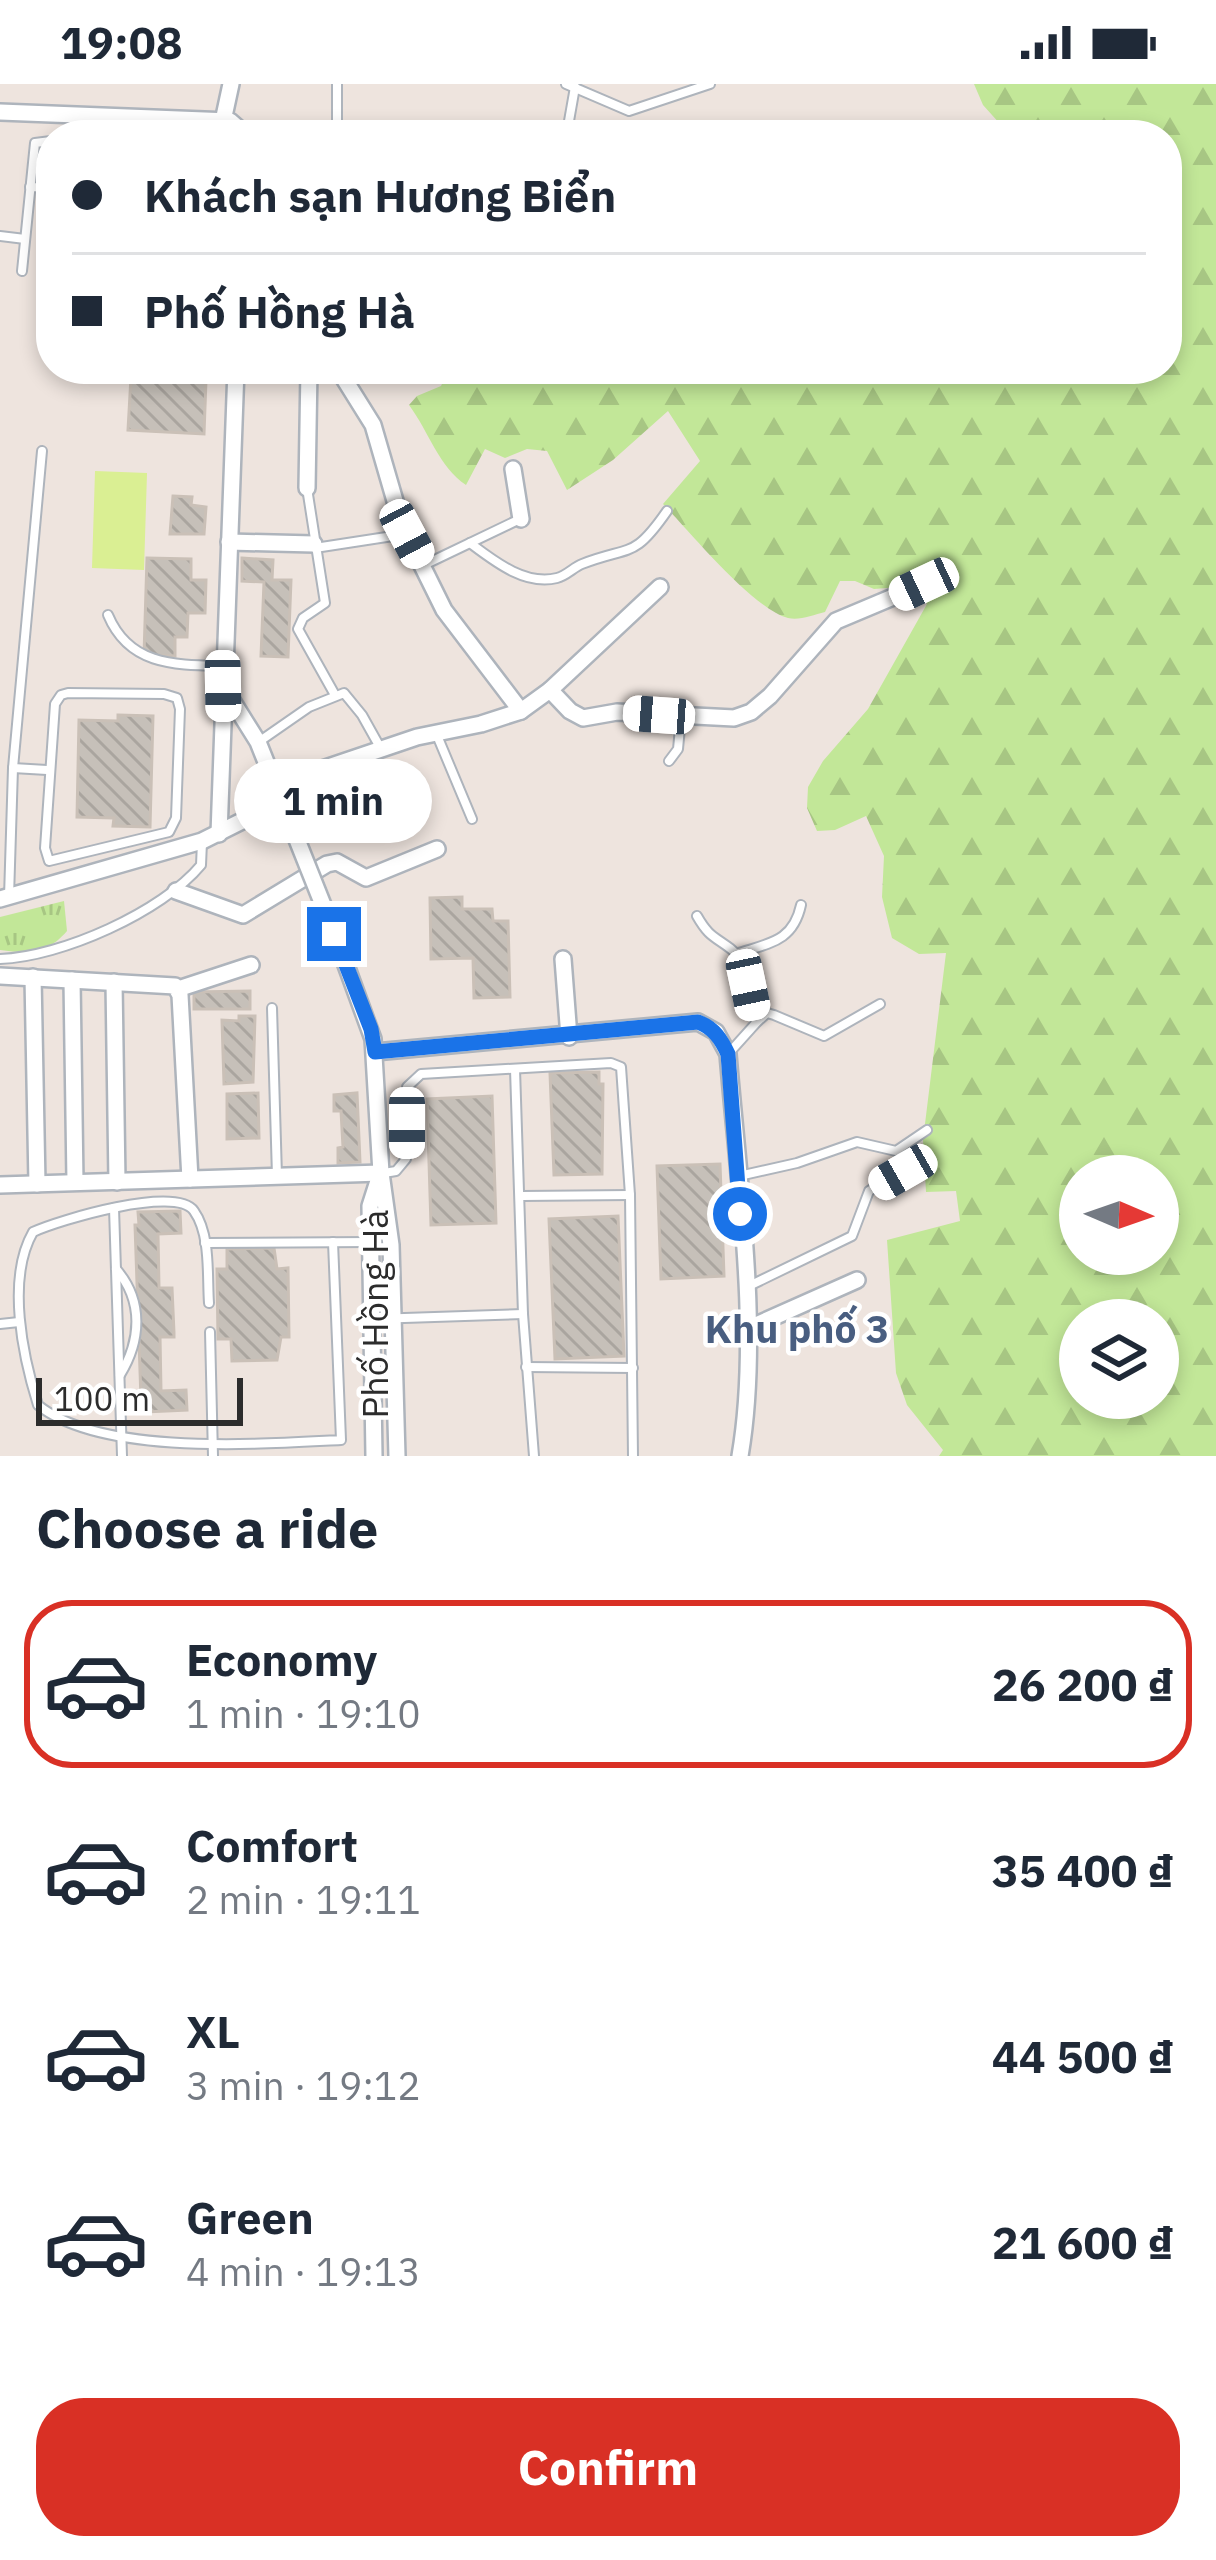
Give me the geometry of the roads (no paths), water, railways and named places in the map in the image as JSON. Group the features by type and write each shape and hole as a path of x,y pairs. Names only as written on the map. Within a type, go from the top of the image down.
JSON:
{"street":[{"path":"223,120 231,84"},
{"path":"0,112 198,120"},
{"path":"219,834 235,384"},
{"path":"308,488 309,384"},
{"path":"347,384 373,425 407,534 444,610 521,711"},
{"path":"513,470 521,519"},
{"path":"229,542 314,546"},
{"path":"550,689 583,718 616,712 720,719 751,712 836,621 924,584"},
{"path":"5,898 202,842 242,821 275,785 436,731 482,724 521,711 660,587"},
{"name":"Phố Hồng Hà","path":"223,686 258,742 371,1029 391,1245 398,1456"},
{"path":"176,891 243,915 327,864 337,862 366,878 436,849"},
{"path":"563,958 569,1037"},
{"path":"178,989 251,965"},
{"path":"0,976 170,984 178,989"},
{"path":"33,977 37,1184"},
{"path":"72,980 76,1182"},
{"path":"114,982 117,1182"},
{"path":"178,989 190,1179"},
{"path":"375,1052 698,1022 716,1032 728,1054 745,1288 748,1386 740,1456"},
{"path":"0,1168 0,1185 381,1173"},
{"name":"Phố Hồng Hà","path":"374,1456 370,1206 381,1173"},
{"path":"747,1329 857,1280"}],"lane":[{"path":"337,84 337,120"},
{"path":"569,120 570,86 629,111 710,84"},
{"path":"22,271 36,143"},
{"path":"30,187 36,187"},
{"path":"0,236 25,239"},
{"path":"5,898 42,451"},
{"path":"308,488 326,603 303,618 298,629 335,695"},
{"path":"470,544 500,565 529,577 557,578 582,564 634,551 667,511"},
{"path":"424,565 521,519"},
{"path":"314,546 407,534"},
{"path":"108,615 124,643 142,656 223,666"},
{"path":"258,742 289,719 344,693 381,751"},
{"path":"164,694 177,698 176,818 169,832 49,861 45,848 47,770 55,704 61,695 164,694"},
{"path":"670,760 678,749 681,717"},
{"path":"436,731 472,819"},
{"path":"13,768 47,770"},
{"path":"0,959 43,953 111,928 176,891 201,865 202,842"},
{"path":"736,954 786,935 794,928 801,905"},
{"path":"697,916 710,937 736,954 756,1023"},
{"path":"728,1054 767,1013 824,1036 880,1004"},
{"path":"272,1008 278,1177"},
{"path":"381,1173 396,1171 406,1159 407,1087 413,1078 432,1071 610,1063 622,1067 630,1195 633,1456"},
{"path":"515,1069 523,1314 534,1456"},
{"path":"738,1176 857,1142 896,1151 926,1130"},
{"path":"745,1288 852,1236 869,1191 903,1172"},
{"path":"522,1196 630,1195"},
{"path":"208,1304 205,1243 197,1215 188,1205 169,1202 114,1208 70,1217 32,1232 24,1257 19,1322 38,1406 66,1423 122,1440 213,1451 341,1440 333,1242"},
{"path":"114,1208 122,1456"},
{"path":"205,1243 371,1242"},
{"path":"116,1268 133,1294 137,1343 119,1377"},
{"path":"372,1319 523,1314"},
{"path":"0,1324 19,1322"},
{"path":"210,1331 213,1451"},
{"path":"526,1367 633,1368"}],"district":[{"name":"Khu phố 3","path":"797,1328"}]}
